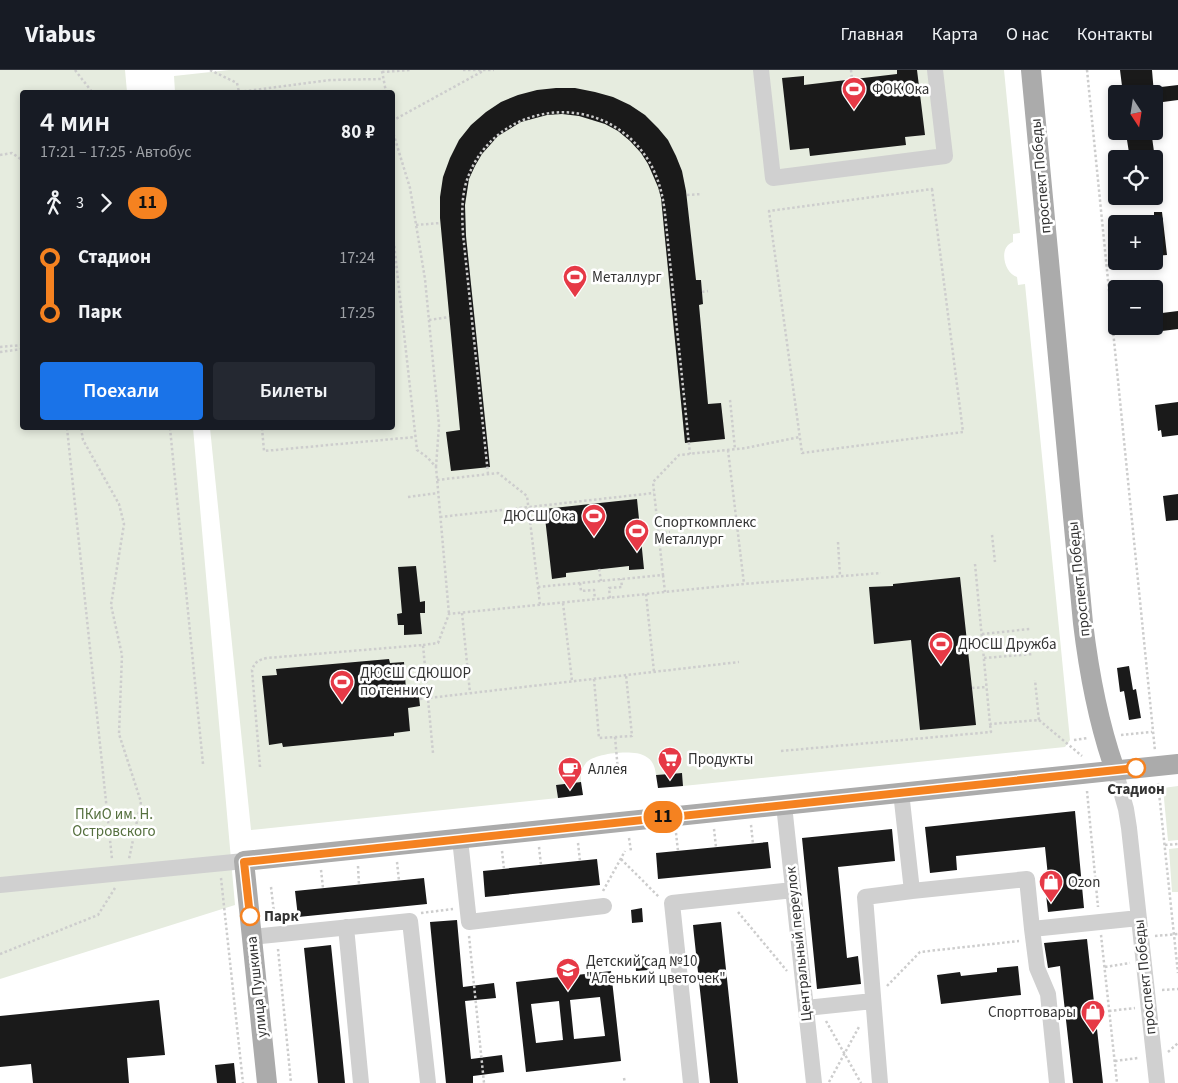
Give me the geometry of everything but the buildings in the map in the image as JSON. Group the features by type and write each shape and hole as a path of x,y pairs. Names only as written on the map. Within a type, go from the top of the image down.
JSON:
{"main road":[{"name":"проспект Победы","path":"1031,70 1085,640 1094,696 1114,770"},
{"path":"244,862 1178,764"},
{"name":"улица Пушкина","path":"244,862 268,1083"}],"street":[{"path":"761,70 773,178 945,156 935,70"},
{"name":"проспект Победы","path":"1114,770 1126,809 1129,828 1157,1083"},
{"path":"901,792 912,891"},
{"name":"Центральный переулок","path":"784,805 793,890 809,1002 814,1083"},
{"path":"460,839 468,914 599,907"},
{"path":"0,885 244,862"},
{"path":"880,1083 865,897 1027,879 1037,968 1048,994 1057,1083"},
{"path":"691,1083 672,903 793,890"},
{"path":"252,937 410,921 428,1083"},
{"path":"346,927 361,1083"},
{"path":"1033,934 1140,928"},
{"path":"809,1002 873,1001"}],"path":[{"path":"75,70 90,90"},
{"path":"210,70 237,83 239,90"},
{"path":"386,90 382,71 411,70"},
{"path":"463,70 494,70"},
{"path":"851,70 852,79"},
{"path":"1087,70 1178,973"},
{"path":"395,119 483,71"},
{"path":"254,90 330,80 383,79"},
{"path":"488,474 463,234 462,205 464,191 473,165 496,135 520,121 548,113 579,114 606,122 631,139 657,175 666,214 690,454"},
{"path":"260,767 252,678 252,670 258,660 438,643 449,614 436,467 439,425 425,279 410,188 395,139"},
{"path":"0,155 12,152 20,158"},
{"path":"932,189 963,432 802,453 800,438 769,211 932,189"},
{"path":"687,196 702,194"},
{"path":"416,225 440,222"},
{"path":"395,252 417,450 427,456 436,467"},
{"path":"702,292 708,291"},
{"path":"429,320 449,317"},
{"path":"0,347 20,345"},
{"path":"0,352 20,350"},
{"path":"730,400 735,449"},
{"path":"66,430 120,874"},
{"path":"0,954 98,915 120,874 141,802 119,734 122,655 111,605 124,524 120,504 83,440 81,430"},
{"path":"170,430 203,764"},
{"path":"262,430 264,451 416,437"},
{"path":"664,592 653,482 679,455 728,450 800,438"},
{"path":"728,450 744,584"},
{"path":"437,480 498,473 528,496 540,605"},
{"path":"408,497 438,493"},
{"path":"440,517 654,493"},
{"path":"658,533 670,532"},
{"path":"992,535 995,562"},
{"path":"838,542 840,576"},
{"path":"781,751 991,732 975,564"},
{"path":"599,569 601,581"},
{"path":"449,614 744,584 881,573"},
{"path":"538,588 663,575"},
{"path":"610,598 609,588 622,587 621,579"},
{"path":"580,584 581,591 594,590 595,599"},
{"path":"646,594 654,672"},
{"path":"563,603 572,682"},
{"path":"462,613 470,693"},
{"path":"982,634 1030,629"},
{"path":"422,644 433,752"},
{"path":"984,658 1033,654"},
{"path":"420,699 739,662"},
{"path":"594,679 599,738 632,736 626,675"},
{"path":"1036,680 1039,720 1076,752"},
{"path":"972,688 987,687"},
{"path":"990,724 1039,720"},
{"path":"615,737 618,771"},
{"path":"1165,845 1178,844"},
{"path":"599,907 625,851"},
{"path":"621,860 657,896 672,903"},
{"path":"219,864 243,1083"},
{"path":"272,888 292,1083"},
{"path":"725,897 809,1002 844,1053 861,1083"},
{"path":"410,921 416,914 468,914 484,1083"},
{"path":"1140,928 1178,934"},
{"path":"828,1083 873,1001 920,952 1033,934"},
{"path":"1105,967 1134,963"},
{"path":"1158,991 1178,989"},
{"path":"1109,1011 1139,1007"},
{"path":"1164,1055 1178,1043"},
{"path":"1115,1061 1145,1057"},
{"path":"624,1078 625,1083"}],"green space":[{"name":"ПКиО им. Н. Островского","path":"0,70 125,70 127,90 20,90 20,430 193,430 235,905 0,979"},
{"name":"Спорткомплекс Металлург","path":"229,70 1004,70 1020,233 1013,234 1013,242 1005,249 1004,254 1006,265 1012,275 1017,277 1018,285 1025,284 1070,740 1065,747 683,786 682,773 656,775 653,764 645,756 632,753 614,753 597,757 586,763 582,770 581,782 556,785 558,798 251,830 210,430 395,430 395,90 175,90 174,76"},
{"path":"1178,786 1178,840 1168,841 1163,788"},
{"path":"1178,848 1178,892 1172,892 1169,849"}],"bus line":[{"name":"11","path":"250,916 244,862 1136,768"}],"place":[{"name":"ФОК Ока","path":"854,110"},
{"name":"Металлург","path":"575,298"},
{"name":"ДЮСШ Ока","path":"594,537"},
{"name":"Спорткомплекс Металлург","path":"637,552"},
{"name":"ДЮСШ Дружба","path":"941,665"},
{"name":"ДЮСШ СДЮШОР по теннису","path":"342,703"},
{"name":"Стадион","path":"1136,768"},
{"name":"Продукты","path":"670,780"},
{"name":"Аллея","path":"570,790"},
{"name":"Ozon","path":"1051,903"},
{"name":"Парк","path":"250,916"},
{"name":"Детский сад №10 \"Аленький цветочек\"","path":"568,991"},
{"name":"Спорттовары","path":"1093,1033"}]}
